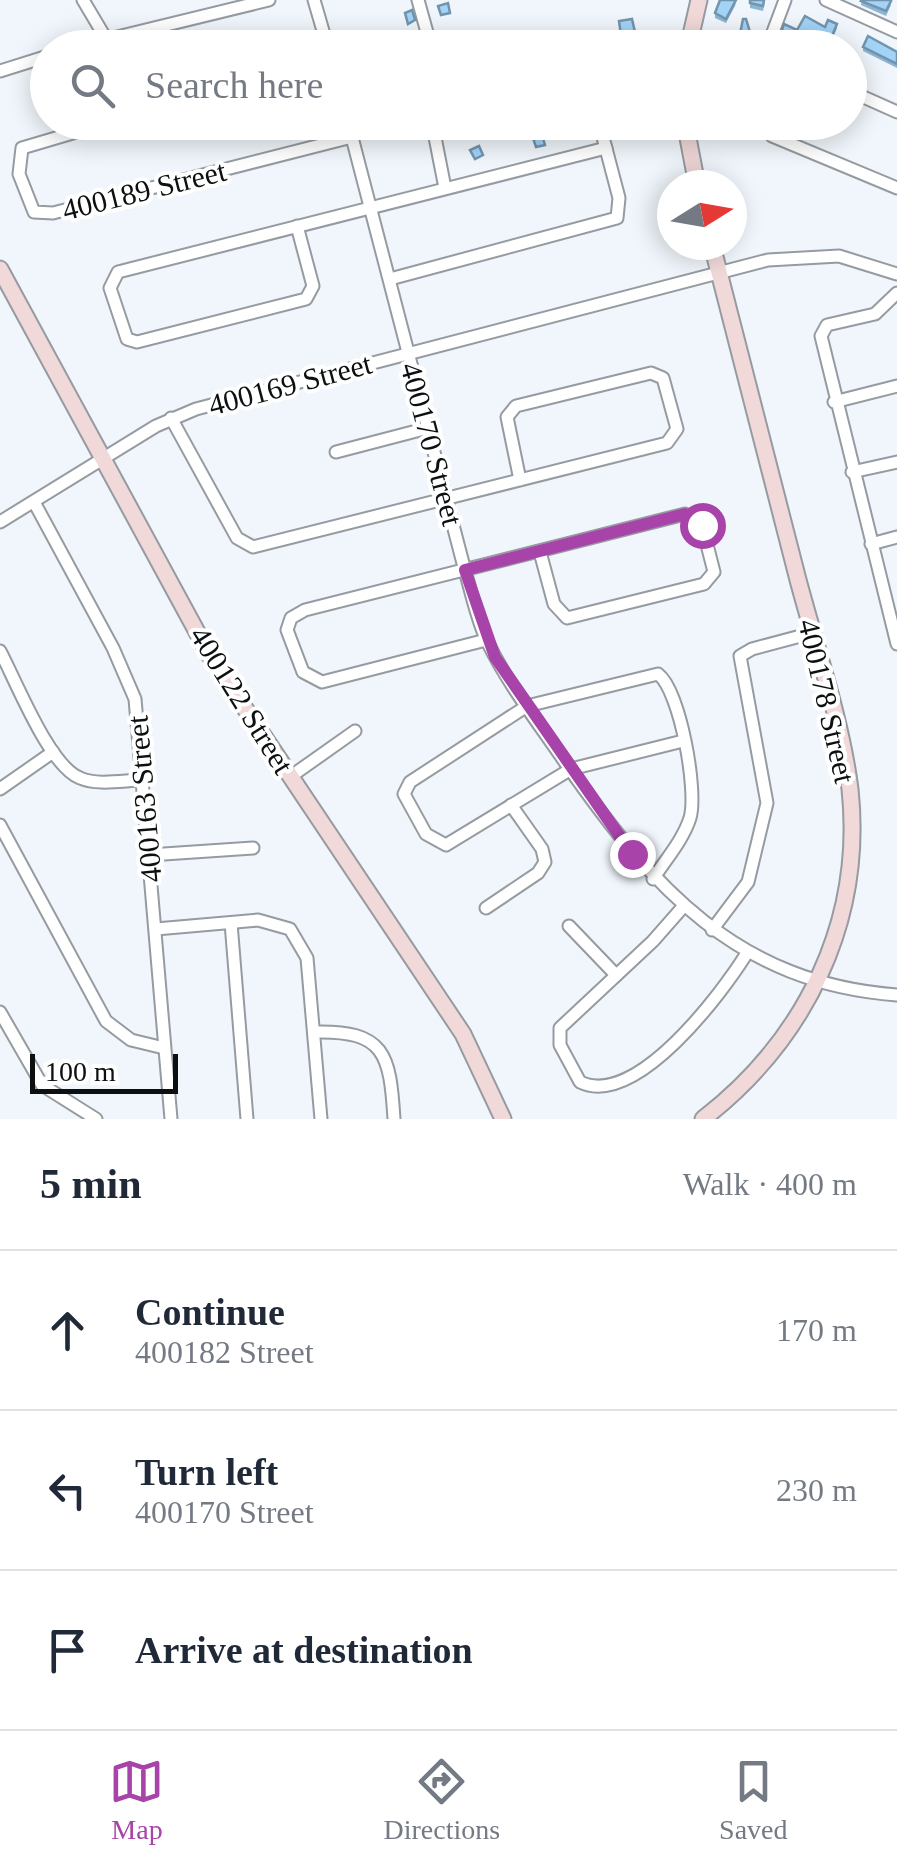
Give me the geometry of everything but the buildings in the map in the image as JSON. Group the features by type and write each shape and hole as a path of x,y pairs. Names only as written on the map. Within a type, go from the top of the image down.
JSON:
{"street":[{"path":"83,0 101,30"},
{"path":"136,30 269,0"},
{"path":"314,0 323,30"},
{"path":"418,0 428,30"},
{"path":"692,30 699,0"},
{"path":"773,30 784,0"},
{"path":"826,0 897,32"},
{"path":"0,71 30,62"},
{"path":"867,99 897,112"},
{"name":"400189 Street","path":"49,140 22,148 19,174 34,212 53,213 340,140"},
{"name":"400170 Street","path":"353,140 486,640 527,706 653,879 682,908 747,953 819,980 897,995"},
{"path":"436,140 445,188"},
{"path":"390,279 617,218 621,207 604,140"},
{"path":"688,140 694,170"},
{"path":"782,140 897,188"},
{"path":"297,226 313,286 306,299 137,342 127,339 110,288 114,274 297,226 371,208 445,188 606,148"},
{"name":"400169 Street","path":"0,522 171,418 768,260 821,255 856,260 897,274"},
{"name":"400178 Street","path":"703,1119 762,1068 799,1020 819,980 838,931 849,881 852,814 844,758 716,260"},
{"name":"400122 Street","path":"0,269 210,656 463,1034 503,1119"},
{"path":"897,293 875,314 832,322 824,329 822,349 871,544 892,609 897,644"},
{"path":"171,418 237,538 248,547 446,499 520,480 671,441 677,423 664,378 651,373 516,406 507,417 520,480"},
{"path":"834,402 897,386"},
{"path":"336,452 428,428"},
{"path":"852,472 897,462"},
{"name":"400163 Street","path":"34,502 130,685 144,780 171,1119"},
{"path":"486,640 322,682 303,672 291,646 288,624 297,612 689,514 702,525 714,572 704,584 572,618 558,613 540,552"},
{"path":"871,544 897,538"},
{"path":"712,930 748,882 767,803 740,656 752,648 812,633"},
{"path":"0,651 53,752 79,778 144,780"},
{"path":"653,879 681,838 693,804 684,741 670,688 658,674 527,706 410,782 404,794 418,824 442,846 570,769 684,741"},
{"path":"290,777 355,732"},
{"path":"0,789 53,752"},
{"path":"486,908 538,873 544,862 542,849 511,804"},
{"path":"0,826 106,1021 131,1040 164,1048"},
{"path":"149,855 253,848"},
{"path":"0,858 13,850"},
{"path":"682,908 558,1031 568,1063 585,1085 605,1085 657,1058 718,998 747,953"},
{"path":"156,929 276,922 300,941 314,1032 321,1119"},
{"path":"231,923 247,1119"},
{"path":"569,926 616,975"},
{"path":"0,1012 42,1085 62,1102 96,1119"},
{"path":"314,1032 359,1034 375,1043 389,1070 394,1119"}],"route":[{"path":"632,854 495,657 465,570 685,514 697,518 702,525"}]}
